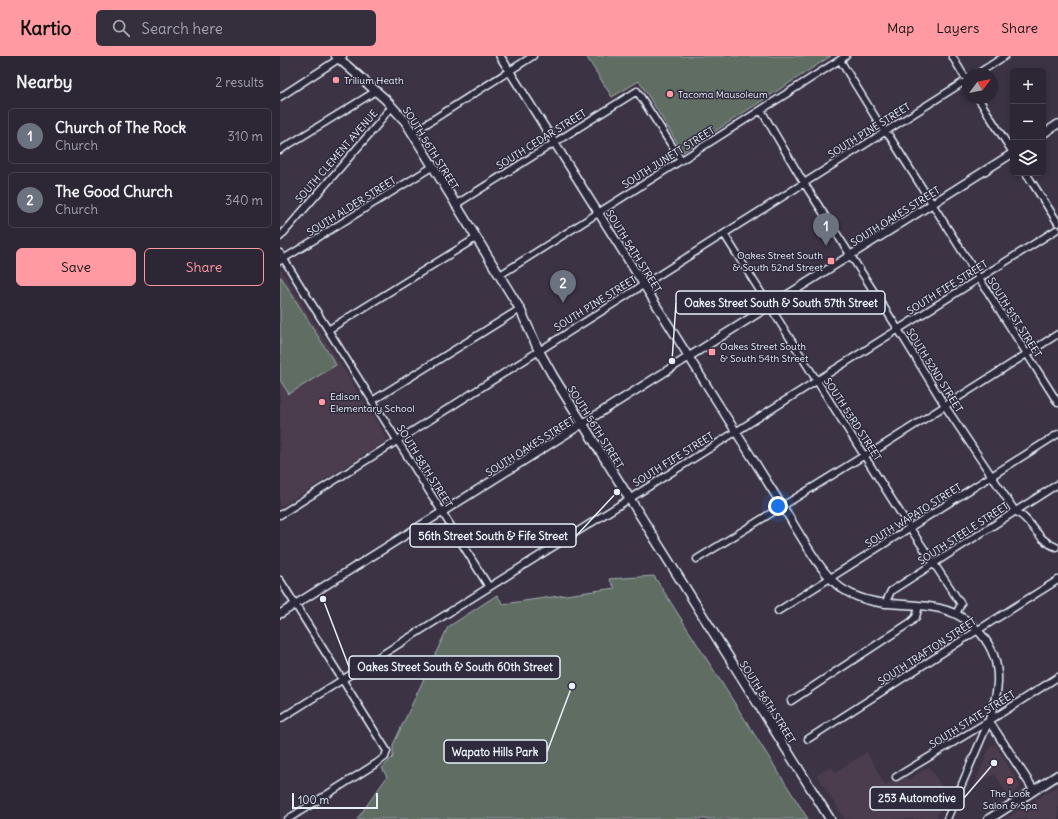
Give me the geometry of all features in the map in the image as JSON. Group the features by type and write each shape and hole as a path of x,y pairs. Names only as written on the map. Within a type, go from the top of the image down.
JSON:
{"main road":[{"name":"SOUTH 56TH STREET","path":"339,57 393,107 412,133 520,309 539,351 553,376 830,819"},
{"path":"989,819 1058,775"}],"street":[{"name":"SOUTH 54TH STREET","path":"500,56 783,507 830,578 842,589 859,598 885,604 942,609 956,614 978,630 990,646 997,666 998,688 989,721"},
{"path":"412,133 533,56"},
{"name":"SOUTH JUNETT STREET","path":"500,275 846,56"},
{"path":"952,56 962,70"},
{"path":"987,68 1006,56"},
{"path":"280,96 339,57"},
{"name":"SOUTH 51ST STREET","path":"840,60 979,278 1026,355 1058,403"},
{"name":"SOUTH PINE STREET","path":"280,515 804,183 962,86"},
{"path":"280,150 376,91"},
{"name":"SOUTH CEDAR STREET","path":"455,205 637,91 681,160"},
{"path":"982,104 1010,148"},
{"name":"SOUTH CLEMENT AVENUE","path":"280,237 386,113 393,107"},
{"name":"SOUTH 52ND STREET","path":"761,110 804,183 898,329 945,406 992,477 1015,511 1027,520 1036,534 1046,542 1056,547"},
{"path":"1046,132 1058,124"},
{"name":"SOUTH OAKES STREET","path":"280,614 1010,155"},
{"name":"SOUTH ALDER STREET","path":"282,260 432,167"},
{"path":"1028,176 1057,227"},
{"name":"SOUTH FIFE STREET","path":"280,719 736,432 1057,227"},
{"name":"SOUTH 53RD STREET","path":"724,234 933,564 961,604 956,614"},
{"path":"328,330 476,238"},
{"name":"SOUTH 58TH STREET","path":"280,253 282,260 328,330 489,587"},
{"path":"372,400 520,309"},
{"path":"697,559 865,455 874,451 1058,334"},
{"name":"SOUTH WAPATO STREET","path":"778,611 1058,434"},
{"name":"SOUTH STEELE STREET","path":"885,604 891,591 1058,484"},
{"path":"280,580 386,750 384,758 377,763 288,819"},
{"name":"SOUTH TRAFTON STREET","path":"808,739 1058,580"},
{"path":"792,701 911,622 915,618 919,606"},
{"name":"SOUTH STATE STREET","path":"896,777 989,721 1058,676"},
{"path":"989,721 1034,790"},
{"path":"947,819 989,721"}],"shaded area":[{"name":"Edison Elementary School","path":"281,270 386,437 386,441 280,507 280,271"},
{"path":"995,744 1020,785 1019,788 1009,796 995,774 974,786 990,747"},
{"path":"867,752 885,785 904,774 908,780 929,767 947,794 936,819 845,819 817,775 831,767 835,772"},
{"path":"1058,786 1058,819 1006,819"}],"green space":[{"path":"586,56 831,56 683,152 639,81 612,97"},
{"path":"280,277 336,365 289,394 280,380"},
{"path":"654,576 808,819 357,819 387,777 382,768 393,757 393,745 448,627 497,595 503,604 615,588 609,579"}],"place":[{"name":"Trilium Heath","path":"336,80"},
{"name":"Tacoma Mausoleum","path":"670,94"},
{"name":"Church of The Rock","path":"826,246"},
{"name":"Oakes Street South & South 52nd Street","path":"831,261"},
{"name":"The Good Church","path":"563,303"},
{"name":"Oakes Street South & South 54th Street","path":"712,352"},
{"name":"Oakes Street South & South 57th Street","path":"672,361"},
{"name":"Edison Elementary School","path":"322,402"},
{"name":"56th Street South & Fife Street","path":"617,492"},
{"name":"Oakes Street South & South 60th Street","path":"323,599"},
{"name":"Wapato Hills Park","path":"572,686"},
{"name":"253 Automotive","path":"994,763"},
{"name":"The Look Salon & Spa","path":"1010,781"}]}
